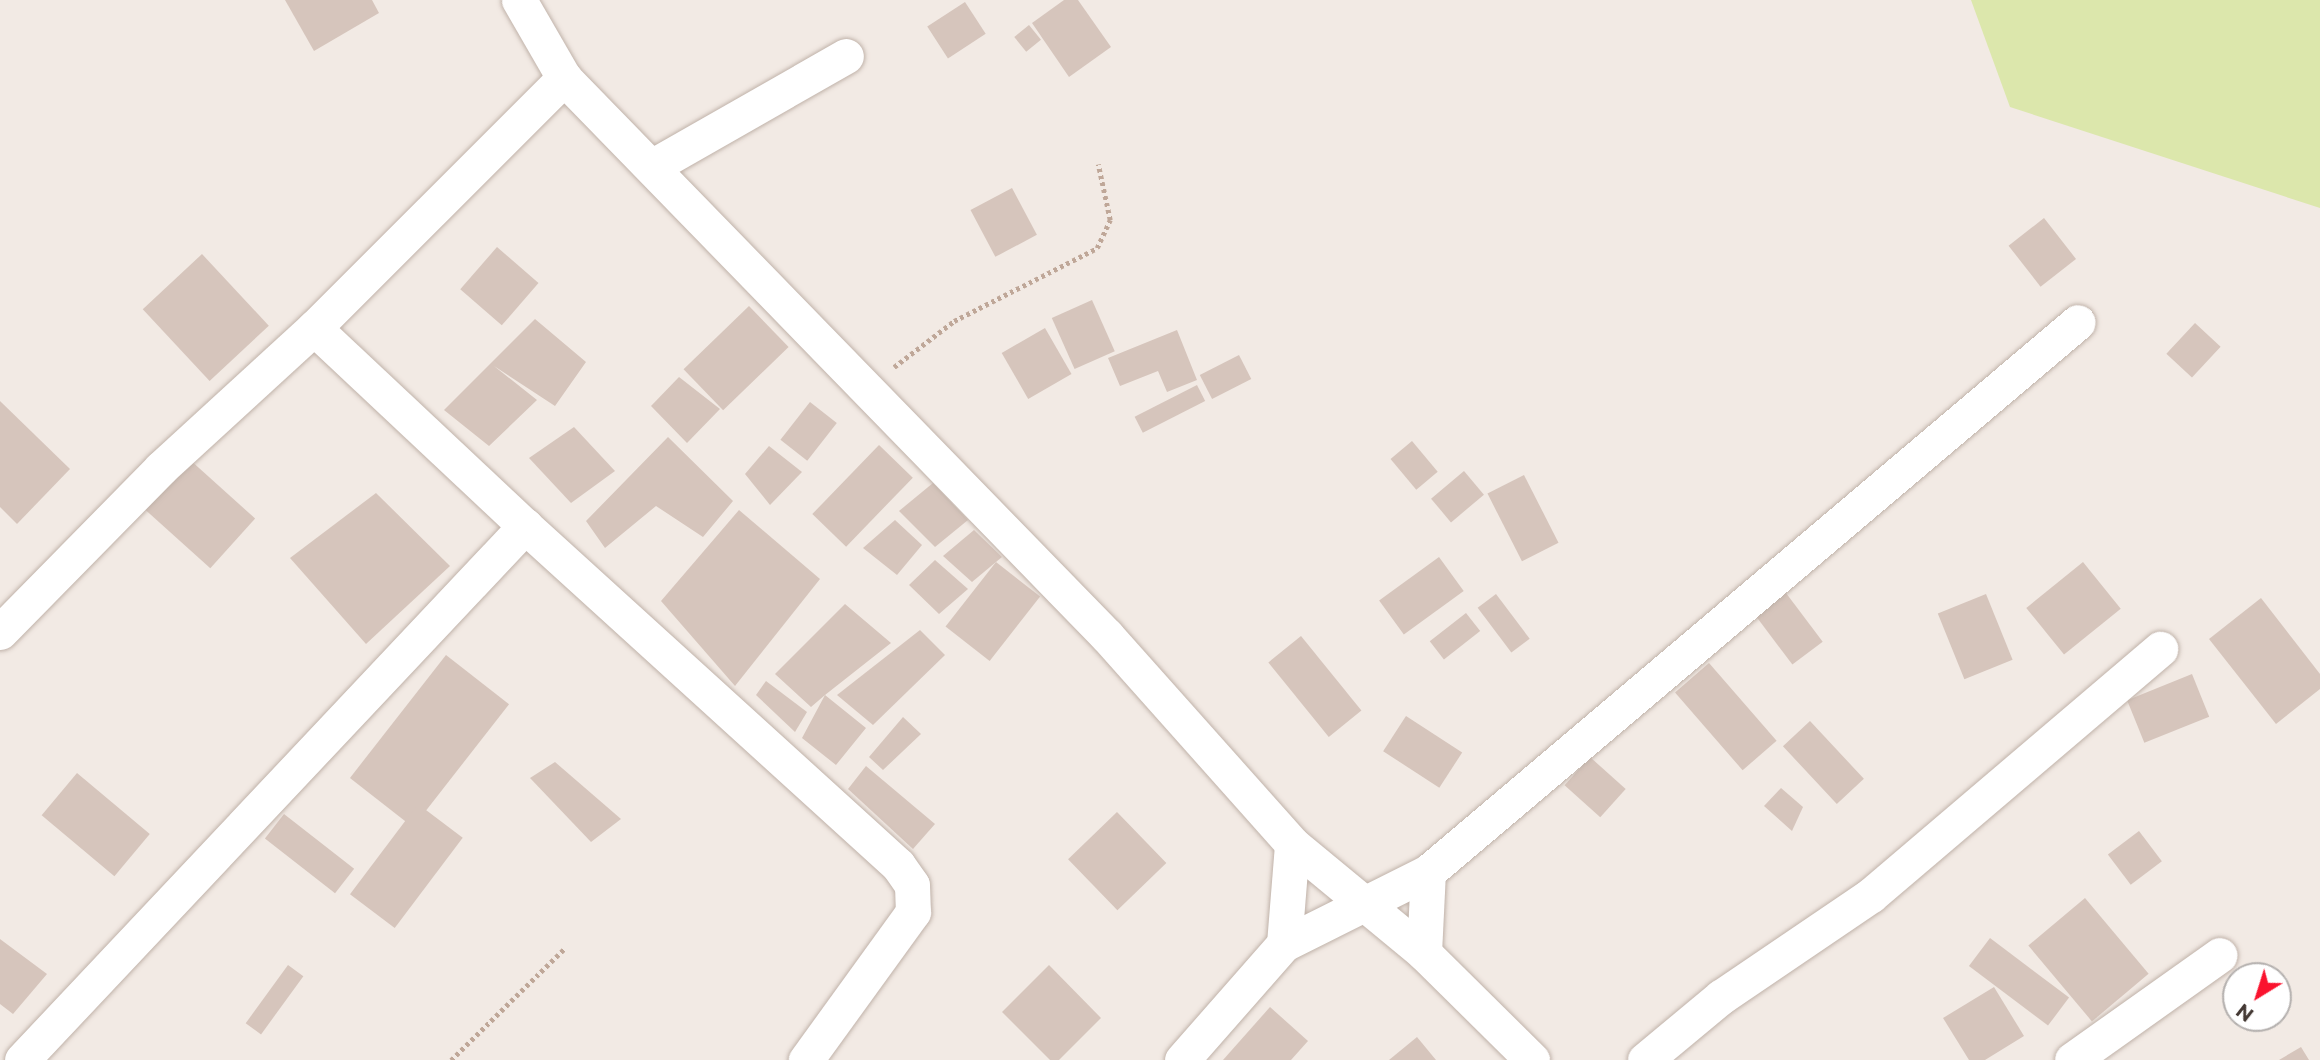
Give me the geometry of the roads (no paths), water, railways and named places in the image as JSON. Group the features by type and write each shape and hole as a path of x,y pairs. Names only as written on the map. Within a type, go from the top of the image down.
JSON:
{"street":[{"path":"519,0 564,78 653,166 1107,636 1292,844 1424,953 1532,1060"},
{"path":"653,166 846,56"},
{"path":"0,632 161,468 314,327 564,78"},
{"path":"1182,1060 1284,944 1428,872 2078,322"},
{"path":"314,327 524,526 898,865 912,884 913,912 806,1060"},
{"path":"22,1060 524,526"},
{"path":"1645,1060 1721,997 1871,895 2160,649"},
{"path":"1284,944 1292,844"},
{"path":"1424,953 1428,872"},
{"path":"2072,1060 2220,955"}]}
